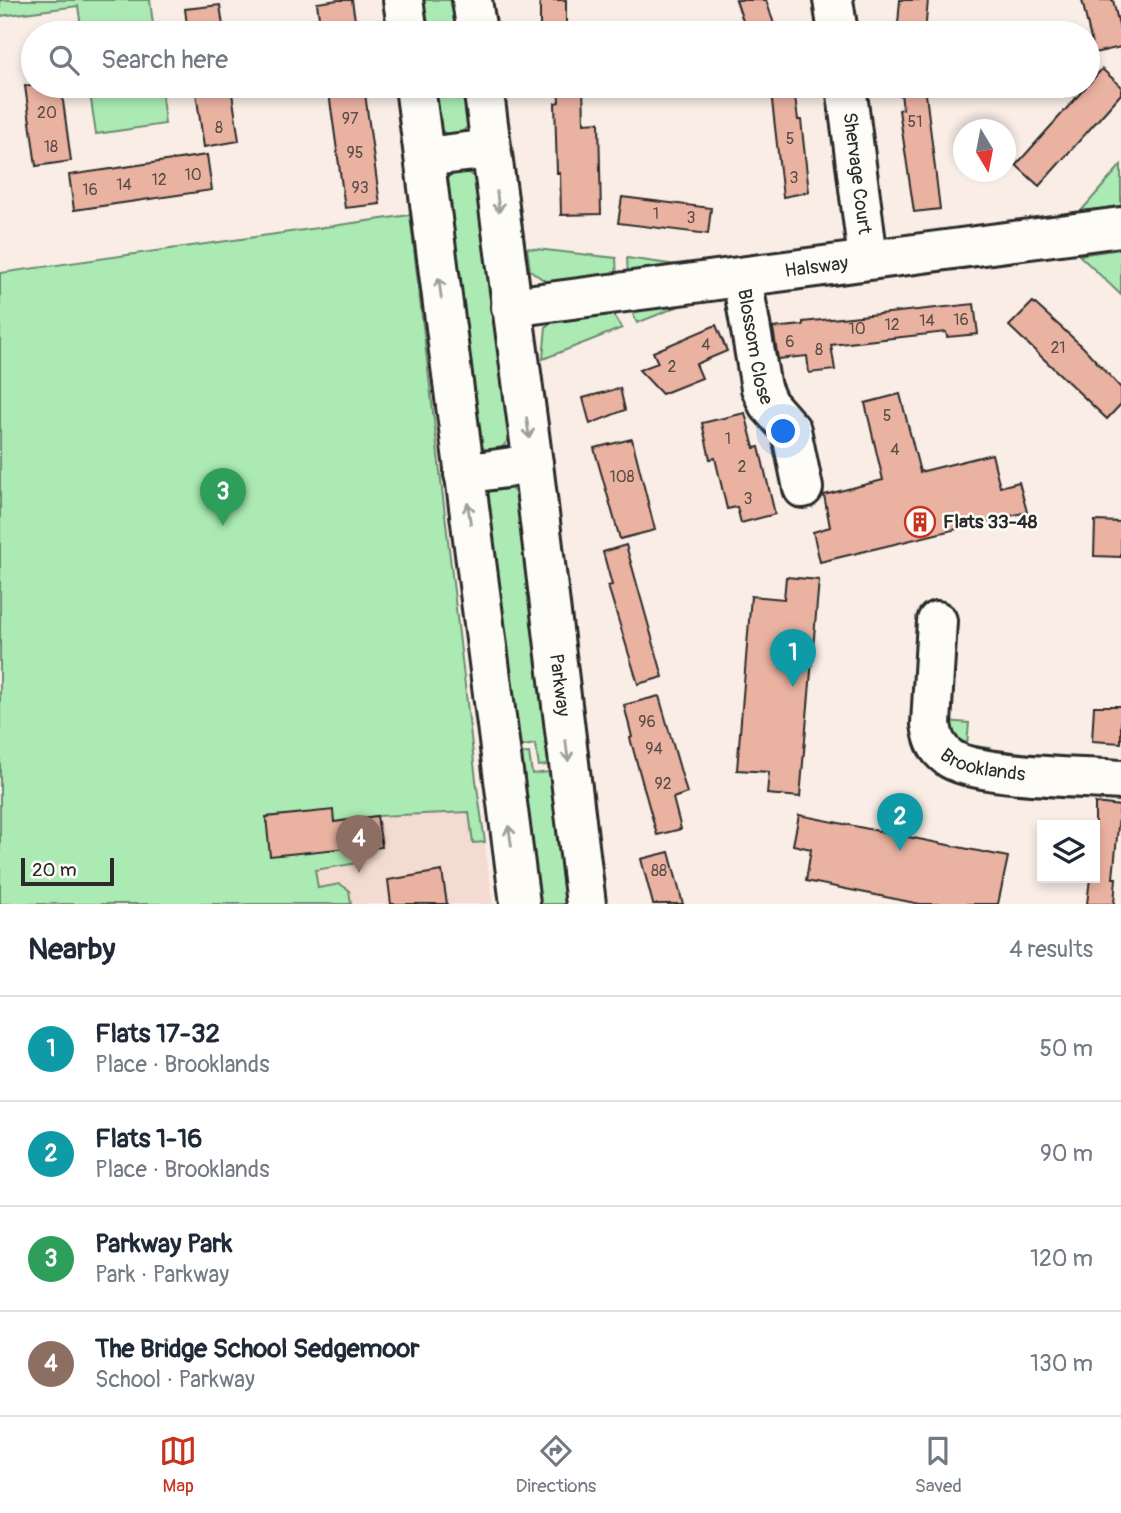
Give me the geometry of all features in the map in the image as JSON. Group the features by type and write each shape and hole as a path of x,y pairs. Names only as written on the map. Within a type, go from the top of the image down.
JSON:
{"street":[{"path":"403,0 406,21"},
{"path":"472,0 475,21"},
{"path":"834,0 837,21"},
{"path":"417,98 520,904"},
{"name":"Parkway","path":"485,98 533,464 586,904"},
{"name":"Shervage Court","path":"848,98 868,259"},
{"path":"425,158 491,149"},
{"name":"Halsway","path":"511,307 1121,227"},
{"name":"Blossom Close","path":"742,278 764,397 791,430 803,488"},
{"path":"464,474 533,464"},
{"name":"Brooklands","path":"937,621 931,724 933,739 939,750 950,759 976,768 1121,780"}],"shaded area":[{"path":"476,780 493,904 0,904 0,835"}],"green space":[{"path":"0,0 150,0 153,21 80,21 78,6 0,16"},
{"path":"420,0 456,0 459,21 423,21"},
{"path":"91,98 162,98 165,124 96,134"},
{"path":"433,98 469,98 470,124 461,133 447,135 437,126"},
{"path":"1121,165 1121,206 1081,211"},
{"path":"466,171 478,180 510,438 500,450 488,451 480,446 444,182 451,174"},
{"path":"410,215 485,842 473,843 469,812 353,819 358,863 315,870 318,888 340,884 349,890 351,904 0,904 0,273"},
{"path":"527,248 616,258 617,279 549,284 530,270"},
{"path":"1121,249 1121,295 1079,255"},
{"path":"627,258 705,269 628,278"},
{"path":"709,294 637,323 628,303"},
{"path":"606,305 622,328 543,359 546,327 553,320"},
{"path":"495,486 509,487 518,495 553,755 547,765 539,766 535,744 519,747 485,496"},
{"path":"945,721 969,723 967,745 989,748 978,758 958,747"},
{"path":"529,753 532,774 549,772 557,777 573,904 535,904 520,754"}],"building":[{"path":"352,0 355,21 319,21 317,3"},
{"path":"540,0 566,0 566,21 540,21"},
{"path":"736,0 766,0 773,21 743,21"},
{"path":"900,0 928,0 926,21 898,21"},
{"path":"1082,0 1113,0 1121,34 1121,47 1100,52 1100,21 1087,21"},
{"path":"220,5 222,21 186,21 185,9"},
{"path":"1102,69 1121,86 1121,94 1039,186 1016,165 1076,98 1100,98"},
{"path":"27,98 63,98 71,161 36,166"},
{"path":"197,98 233,98 239,141 204,147"},
{"path":"330,98 366,98 380,204 345,208"},
{"path":"559,98 583,98 584,123 599,122 601,214 561,215 555,103 559,102"},
{"path":"772,98 795,98 798,120 801,120 809,192 783,197"},
{"path":"902,98 926,98 940,209 914,212 899,110 903,109"},
{"path":"207,155 212,190 74,210 69,175"},
{"path":"622,197 711,208 708,234 618,223"},
{"path":"1033,302 1083,347 1121,388 1121,404 1107,419 1009,326"},
{"path":"974,304 978,334 947,337 946,332 831,345 835,370 809,373 807,356 778,359 773,328 803,325 803,322"},
{"path":"716,325 727,351 696,364 702,378 662,394 639,370 658,363 653,352"},
{"path":"620,388 625,410 590,424 583,398"},
{"path":"900,394 920,472 992,454 1000,487 1019,482 1027,512 820,562 813,532 830,527 824,495 883,480 865,403"},
{"path":"745,413 754,448 759,447 775,514 741,523 737,507 727,509 715,458 710,459 702,423"},
{"path":"632,439 655,530 620,539 594,448"},
{"path":"1095,521 1121,522 1121,557 1094,556"},
{"path":"626,545 663,677 638,684 608,586 612,585 603,552"},
{"path":"786,577 819,580 800,797 767,794 769,772 737,770 751,596 784,599"},
{"path":"659,696 687,793 673,798 681,829 657,835 630,738 632,737 624,705"},
{"path":"1094,706 1121,706 1121,743 1092,741"},
{"path":"1095,803 1120,806 1113,878 1116,878 1114,904 1087,904 1089,883 1100,883 1100,820 1095,820"},
{"path":"333,810 334,822 377,816 382,847 270,856 266,817"},
{"path":"799,815 1008,857 998,904 920,904 806,881 811,849 793,845"},
{"path":"669,852 683,904 653,904 641,859"},
{"path":"442,871 447,904 391,904 388,880"}],"place":[{"name":"Flats 33-48","path":"920,522"},
{"name":"Parkway Park","path":"223,526"},
{"name":"Flats 17-32","path":"793,687"},
{"name":"Flats 1-16","path":"900,851"},
{"name":"The Bridge School Sedgemoor","path":"359,873"}]}
